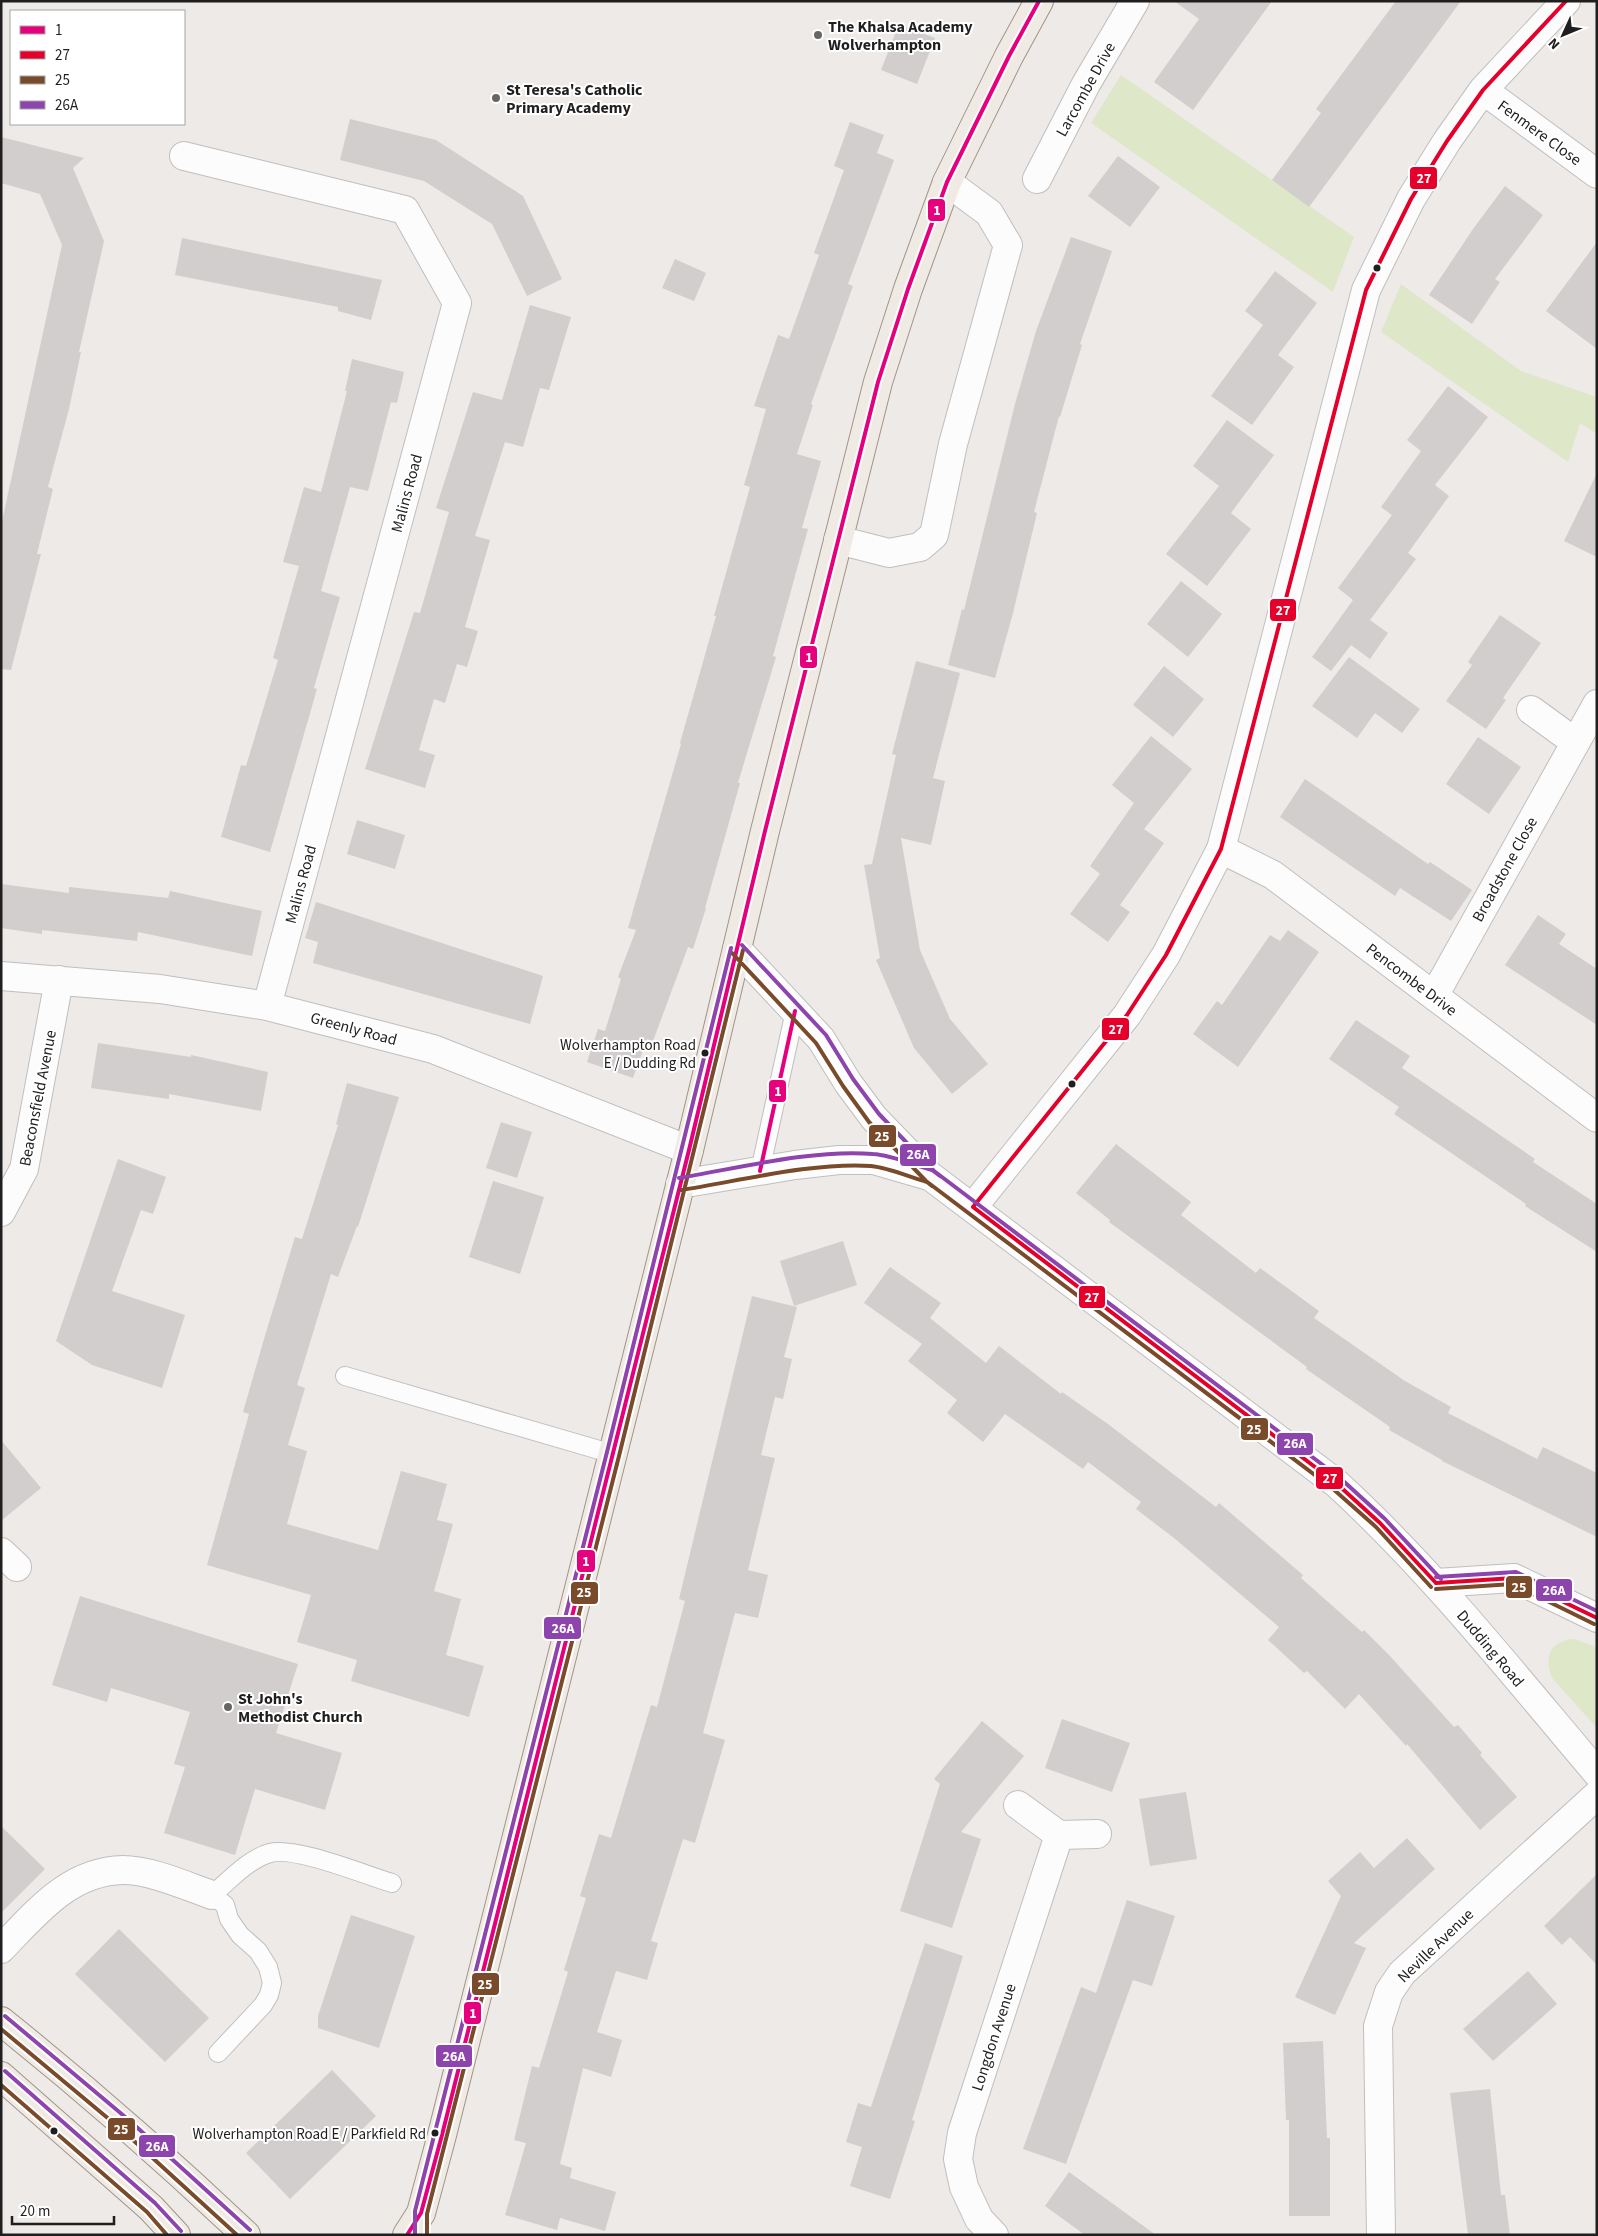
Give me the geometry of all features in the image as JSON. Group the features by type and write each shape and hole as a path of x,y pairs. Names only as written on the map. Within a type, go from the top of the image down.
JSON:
{"main road":[{"path":"398,2235 416,2228 442,2135 689,1150 878,382 908,289 947,182 1009,56 1039,1"},
{"path":"1,2021 82,2085 136,2132 246,2235"},
{"path":"1,2076 151,2208 176,2235"}],"street":[{"name":"Larcombe Drive","path":"1037,179 1086,84 1135,1"},
{"path":"972,1207 1127,1015 1166,954 1221,849 1366,290 1411,199 1447,141 1483,90 1566,1"},
{"name":"Fenmere Close","path":"1483,90 1597,174"},
{"name":"Malins Road","path":"184,156 405,210 457,303 267,1006"},
{"path":"838,540 889,553 920,548 934,535 953,444 1008,245 989,214 947,182"},
{"name":"Broadstone Close","path":"1434,996 1597,704"},
{"path":"1531,710 1575,742"},
{"name":"Pencombe Drive","path":"1221,849 1273,875 1597,1118"},
{"name":"Dudding Road","path":"737,949 820,1039 848,1083 874,1118 930,1176 1336,1483 1380,1523 1436,1583 1597,1773"},
{"name":"Greenly Road","path":"1,976 160,989 267,1006 433,1049 689,1150"},
{"name":"Beaconsfield Avenue","path":"1,1212 24,1169 59,980"},
{"path":"680,1184 839,1160 874,1160 930,1176"},
{"path":"1436,1583 1514,1578 1597,1618"},
{"name":"Neville Avenue","path":"1382,2235 1378,2026 1389,1992 1402,1973 1597,1795"},
{"path":"1018,1806 1059,1835 1097,1834"},
{"name":"Longdon Avenue","path":"994,2235 979,2218 964,2187 958,2159 962,2133 1059,1835"},
{"path":"1,1949 49,1900 72,1883 92,1876 124,1870 155,1876 212,1895"}],"lane":[{"path":"760,1171 795,1011"},
{"path":"345,1376 613,1454"},
{"path":"218,2053 263,2005 269,1995 272,1983 268,1967 258,1951 240,1935 229,1919 225,1905 212,1895 251,1862 269,1853 280,1851 296,1853 392,1883"}],"green space":[{"path":"1121,75 1354,237 1333,292 1091,123"},
{"path":"1401,284 1521,371 1597,397 1597,434 1580,423 1568,462 1381,332"},
{"path":"1574,1639 1597,1647 1597,1728 1552,1678 1549,1670 1549,1657 1555,1646 1566,1640"}],"building":[{"path":"1174,1 1272,1 1193,110 1154,82 1199,19"},
{"path":"1396,1 1461,1 1309,207 1272,180 1321,113 1316,109"},
{"path":"899,24 935,38 917,84 881,70"},
{"path":"350,119 436,140 523,196 562,279 527,296 492,224 424,181 340,160"},
{"path":"850,122 884,135 877,153 894,160 848,284 853,286 811,404 813,405 797,454 821,461 802,528 808,529 773,656 776,657 738,783 740,783 706,908 693,949 688,947 653,1041 647,1039 633,1078 587,1062 598,1029 605,1031 621,979 618,977 636,930 628,928 681,744 750,487 744,485 766,409 754,406 778,335 789,339 819,255 814,253 844,170 834,166"},
{"path":"1,137 84,158 73,168 104,241 79,352 81,352 69,409 48,487 53,489 37,554 41,554 11,670 1,669 1,526 62,245 40,194 1,183"},
{"path":"1118,156 1160,187 1130,227 1088,196"},
{"path":"1505,186 1543,215 1495,279 1500,282 1472,324 1429,295 1473,229"},
{"path":"1071,237 1112,251 1080,344 1082,345 1059,416 1034,512 1037,513 1013,613 995,678 948,665 962,609 964,610 1015,404 1036,331"},
{"path":"182,238 382,280 371,320 338,311 338,307 175,275"},
{"path":"1597,242 1597,349 1546,311"},
{"path":"675,259 706,273 694,301 662,288"},
{"path":"1275,271 1317,303 1278,355 1294,367 1252,425 1211,396 1263,325 1245,311"},
{"path":"530,305 571,317 549,390 540,388 523,447 505,442 475,536 490,540 465,627 478,631 467,667 457,664 445,703 434,699 419,750 435,755 425,788 365,769 414,612 420,613 449,512 436,508 473,392 502,400"},
{"path":"352,359 404,372 397,403 391,402 368,491 350,487 321,591 340,597 314,688 317,689 270,852 221,837 241,765 246,766 278,660 273,658 299,566 283,562 304,487 321,492 347,391 345,391"},
{"path":"1448,386 1488,417 1435,485 1449,496 1408,553 1416,559 1370,620 1388,633 1370,659 1351,645 1331,671 1312,657 1353,600 1338,588 1392,515 1381,507 1421,451 1407,440"},
{"path":"1227,420 1274,455 1231,513 1251,529 1207,586 1166,554 1219,486 1193,466"},
{"path":"1597,473 1597,557 1564,541"},
{"path":"1181,581 1222,614 1188,657 1147,624"},
{"path":"1500,615 1541,643 1503,698 1506,700 1486,729 1446,701 1472,665 1468,662"},
{"path":"1349,657 1420,709 1402,733 1375,713 1357,738 1312,706"},
{"path":"916,661 960,673 933,778 945,781 931,845 901,838 920,950 950,1019 988,1064 952,1094 914,1048 876,960 880,958 864,865 872,864 896,755 892,754"},
{"path":"1164,666 1204,699 1173,737 1133,705"},
{"path":"1151,736 1192,769 1144,829 1164,843 1120,905 1130,912 1108,942 1070,914 1100,874 1090,866 1134,803 1112,785"},
{"path":"1478,737 1521,767 1489,814 1446,784"},
{"path":"1305,779 1428,864 1430,862 1472,890 1451,921 1400,888 1395,896 1280,817"},
{"path":"357,820 405,835 395,869 347,854"},
{"path":"1,884 69,893 69,887 168,898 170,891 262,911 252,956 138,932 137,941 42,930 42,934 1,928"},
{"path":"316,902 543,976 530,1024 313,963 318,942 305,938"},
{"path":"1538,915 1566,934 1559,944 1597,969 1597,1025 1505,965"},
{"path":"1288,930 1319,952 1238,1067 1193,1034 1217,1001 1222,1005 1270,935 1280,941"},
{"path":"1356,1020 1410,1056 1402,1068 1535,1159 1533,1162 1597,1204 1597,1252 1525,1206 1526,1204 1394,1114 1399,1107 1329,1059"},
{"path":"98,1043 191,1057 191,1055 268,1072 261,1111 169,1094 169,1099 91,1088"},
{"path":"347,1083 399,1097 358,1227 338,1277 331,1274 297,1385 305,1388 288,1445 307,1451 287,1524 378,1550 401,1471 447,1484 437,1520 453,1524 434,1591 461,1599 446,1655 484,1666 469,1717 351,1681 357,1660 297,1642 311,1595 207,1565 249,1414 243,1412 264,1339 295,1237 302,1239 338,1125 336,1124"},
{"path":"501,1122 532,1132 517,1178 486,1168"},
{"path":"1116,1144 1191,1202 1181,1215 1256,1273 1260,1268 1319,1311 1314,1318 1405,1381 1451,1407 1448,1413 1537,1459 1543,1447 1597,1473 1597,1537 1442,1461 1389,1430 1390,1427 1306,1369 1307,1367 1109,1222 1110,1220 1076,1193"},
{"path":"118,1159 166,1177 153,1214 141,1210 112,1291 185,1315 162,1388 92,1365 56,1341"},
{"path":"493,1181 544,1197 520,1274 469,1257"},
{"path":"843,1241 857,1285 794,1306 780,1261"},
{"path":"890,1267 941,1303 930,1318 986,1363 999,1346 1061,1394 1062,1392 1108,1424 1216,1507 1219,1503 1303,1575 1301,1578 1362,1632 1364,1630 1454,1727 1458,1725 1482,1753 1480,1755 1517,1797 1480,1830 1407,1744 1406,1746 1359,1694 1345,1709 1307,1671 1304,1673 1268,1640 1279,1627 1174,1538 1136,1509 1141,1502 1088,1462 1083,1469 1005,1414 983,1442 947,1413 957,1400 908,1361 922,1344 864,1303"},
{"path":"752,1296 797,1307 784,1357 792,1359 783,1399 775,1397 761,1455 775,1458 748,1570 768,1575 758,1618 735,1613 703,1733 725,1740 695,1843 683,1839 651,1941 658,1943 647,1980 616,1971 597,2032 622,2040 611,2077 583,2068 560,2164 572,2168 570,2178 616,2192 605,2231 560,2218 557,2230 505,2215 526,2143 514,2140 532,2066 539,2068 568,1972 564,1970 586,1898 580,1896 599,1834 611,1838 651,1705 657,1707 685,1601 679,1599"},
{"path":"1,1440 41,1488 1,1521"},
{"name":"St John's Methodist Church","path":"80,1596 298,1664 276,1733 342,1753 325,1810 255,1789 235,1855 164,1833 185,1767 174,1764 190,1712 111,1688 107,1702 52,1685"},
{"path":"1062,1719 1130,1743 1112,1792 1045,1768"},
{"path":"982,1721 1024,1756 961,1832 981,1839 952,1928 900,1911 940,1784 934,1779"},
{"path":"1186,1792 1197,1859 1150,1866 1139,1799"},
{"path":"1,1826 45,1869 1,1913"},
{"path":"1407,1838 1435,1869 1354,1943 1366,1948 1335,2015 1295,1997 1341,1896 1328,1881 1360,1852 1374,1868"},
{"path":"1597,1874 1597,1965 1570,1937 1562,1945 1544,1926"},
{"path":"1127,1900 1175,1916 1152,1986 1133,1980 1066,2164 1023,2149 1081,1987 1096,1993"},
{"path":"351,1915 415,1936 379,2048 318,2028 318,2016"},
{"path":"119,1929 209,2018 165,2062 75,1974"},
{"path":"925,1943 963,1956 912,2120 915,2121 890,2199 850,2186 862,2147 846,2142 858,2103 871,2107"},
{"path":"1528,1971 1557,2004 1493,2061 1463,2029"},
{"path":"1323,2041 1327,2138 1330,2138 1330,2216 1289,2216 1289,2120 1286,2120 1283,2043"},
{"path":"332,2070 376,2116 290,2199 246,2153"},
{"path":"1490,2089 1501,2195 1505,2195 1510,2235 1468,2235 1450,2093"},
{"path":"1069,2172 1156,2235 1085,2235 1045,2206"}],"transit line":[{"name":"1","path":"407,2235 421,2213 442,2135 689,1150 765,831 878,382 908,289 947,182 1009,56 1039,1"},
{"name":"27","path":"973,1207 1127,1015 1166,955 1221,849 1366,290 1411,199 1447,141 1483,90 1566,1"},
{"name":"26A","path":"742,945 826,1035 853,1079 879,1114 934,1171 1340,1478 1385,1519 1441,1579"},
{"name":"26A","path":"415,2235 415,2211 607,1452 731,948"},
{"name":"25","path":"427,2235 427,2214 619,1456 743,950"},
{"name":"25","path":"732,953 816,1043 843,1086 869,1122 926,1181 1332,1488 1376,1527 1431,1587"},
{"name":"1","path":"760,1171 795,1011"},
{"name":"26A","path":"679,1178 776,1160 850,1153 888,1156 932,1170 940,1176"},
{"name":"25","path":"681,1190 801,1169 849,1166 871,1166 885,1169 927,1182 932,1186"},
{"name":"27","path":"973,1207 1336,1483 1380,1523 1436,1583"},
{"name":"26A","path":"1436,1577 1516,1572 1597,1611"},
{"name":"27","path":"1436,1583 1514,1578 1597,1618"},
{"name":"25","path":"1436,1589 1513,1584 1594,1624"},
{"name":"26A","path":"5,2016 130,2121 250,2230"},
{"name":"25","path":"1,2029 122,2130 237,2235"},
{"name":"26A","path":"5,2071 155,2203 181,2231"},
{"name":"25","path":"1,2085 147,2212 167,2235"}],"place":[{"name":"The Khalsa Academy Wolverhampton","path":"818,35"},
{"name":"St Teresa's Catholic Primary Academy","path":"496,98"},
{"name":"Wolverhampton Road E / Dudding Rd","path":"705,1053"},
{"name":"St John's Methodist Church","path":"228,1707"},
{"name":"Wolverhampton Road E / Parkfield Rd","path":"435,2133"}]}
